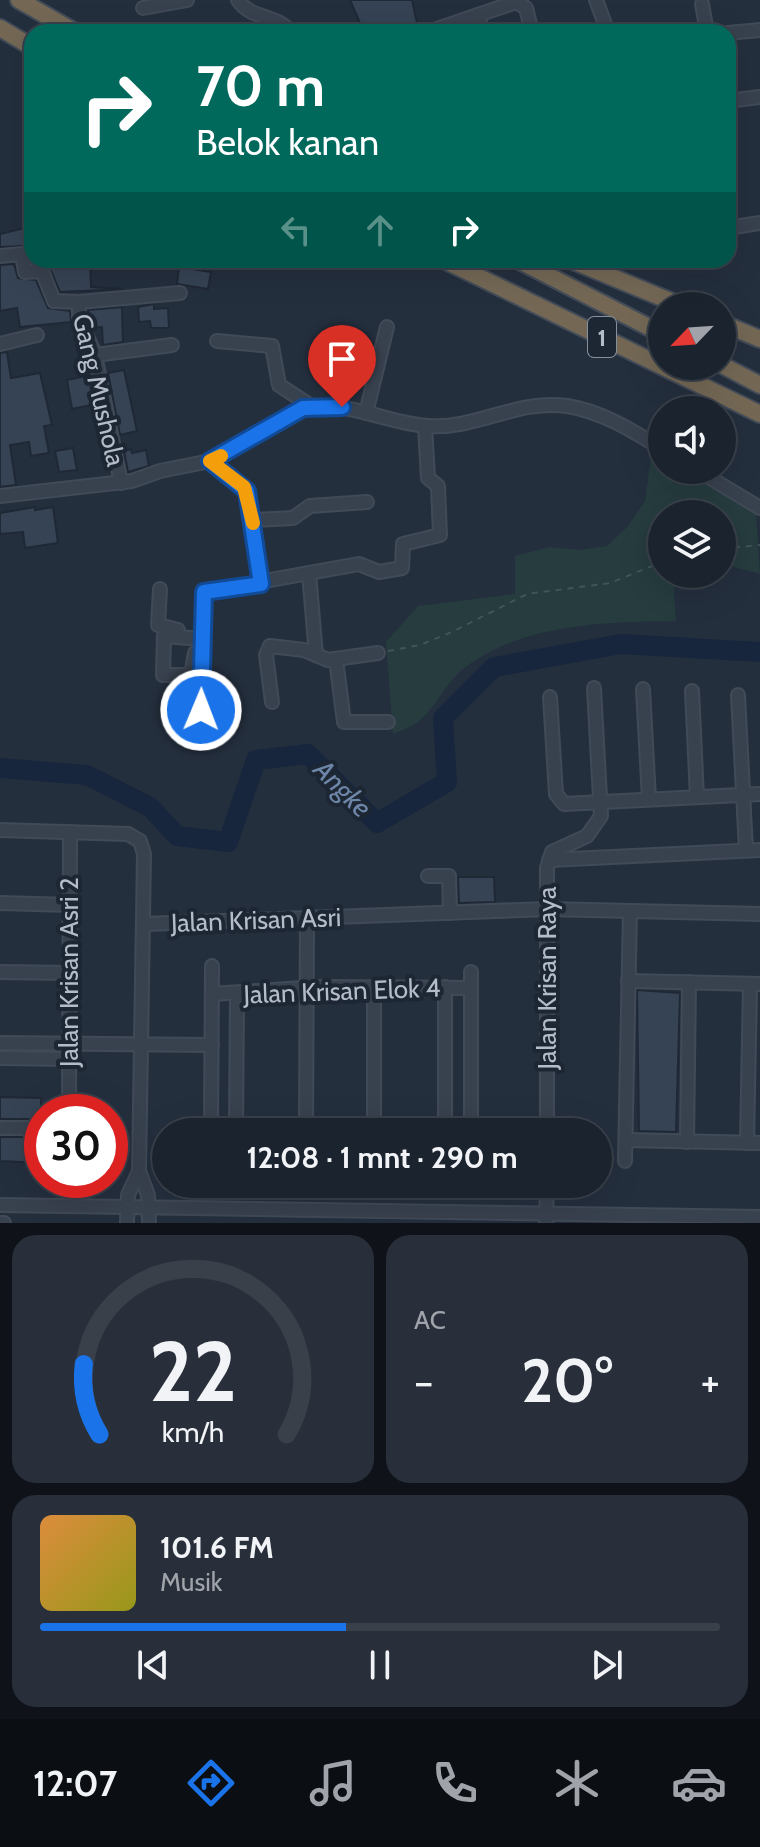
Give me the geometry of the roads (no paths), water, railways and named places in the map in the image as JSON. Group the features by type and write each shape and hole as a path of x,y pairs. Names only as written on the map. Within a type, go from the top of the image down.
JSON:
{"highway":[{"path":"19,0 61,24"},
{"path":"0,28 24,42"},
{"name":"1","path":"460,268 760,414"},
{"name":"1","path":"534,268 648,327"},
{"path":"590,268 648,292"},
{"path":"736,329 760,339"},
{"path":"736,372 760,385"}],"street":[{"path":"143,8 187,0"},
{"path":"238,0 247,11 279,20 283,24"},
{"path":"596,0 605,24"},
{"path":"452,24 495,5 516,2 523,4 529,24"},
{"path":"702,4 705,24"},
{"path":"478,15 481,24"},
{"path":"736,32 760,30"},
{"path":"736,100 760,97"},
{"path":"736,227 760,223"},
{"path":"0,256 22,254 24,266"},
{"path":"24,268 25,272 42,271 54,301 79,302"},
{"name":"Gang Mushola","path":"121,483 95,355 79,317 79,302 180,293"},
{"path":"366,413 387,327"},
{"path":"0,344 37,335"},
{"path":"217,341 272,346 279,385 311,406"},
{"path":"95,355 172,345"},
{"path":"0,496 121,483 210,461 311,406 342,407 425,426 469,425 521,406 564,406 613,422 648,441"},
{"path":"230,708 210,713 201,709 201,636 205,591 261,584 359,564 379,572 399,570 404,564 403,544 439,537 438,486 428,478 425,426"},
{"path":"210,461 244,487 253,520 261,584"},
{"path":"720,484 760,508"},
{"path":"253,520 293,518 310,506 367,502"},
{"path":"309,573 316,655"},
{"path":"160,589 158,625 201,636"},
{"path":"272,702 267,671 268,648 304,650 336,659 378,653"},
{"path":"336,659 344,722 388,722"},
{"path":"594,688 600,802"},
{"path":"643,689 649,799"},
{"path":"692,691 697,797"},
{"path":"738,695 746,850"},
{"path":"550,697 558,801 564,804 760,794"},
{"name":"Jalan Krisan Raya","path":"547,1118 549,860 552,852 576,841 598,824 600,802"},
{"name":"Jalan Krisan Asri","path":"0,830 128,834 140,841 144,854 144,924 547,909 760,914"},
{"name":"Jalan Krisan Asri 2","path":"69,1094 70,832"},
{"path":"549,860 760,850"},
{"path":"428,876 449,876 450,913"},
{"path":"0,903 70,905"},
{"path":"625,1161 630,911"},
{"path":"306,1118 307,918"},
{"path":"144,924 139,1171 146,1183 149,1223"},
{"path":"211,1118 212,966"},
{"path":"0,972 69,973"},
{"path":"471,972 471,1118"},
{"path":"626,1140 753,1143 755,984 628,981"},
{"path":"687,1142 689,982"},
{"path":"374,987 374,1118"},
{"path":"445,987 445,1118"},
{"name":"Jalan Krisan Elok 4","path":"212,994 306,988 471,988"},
{"path":"236,1118 237,994"},
{"path":"0,1043 212,1045"},
{"path":"0,1058 69,1059"},
{"path":"0,1128 24,1128"},
{"path":"127,1223 132,1182 139,1171"},
{"path":"546,1219 547,1198"},
{"path":"0,1205 546,1219 760,1217"}],"waterway":[{"name":"Angke","path":"0,768 87,775 150,807 177,836 228,842 256,760 308,754 377,823 447,782 443,718 494,667 621,644 760,652"}]}
